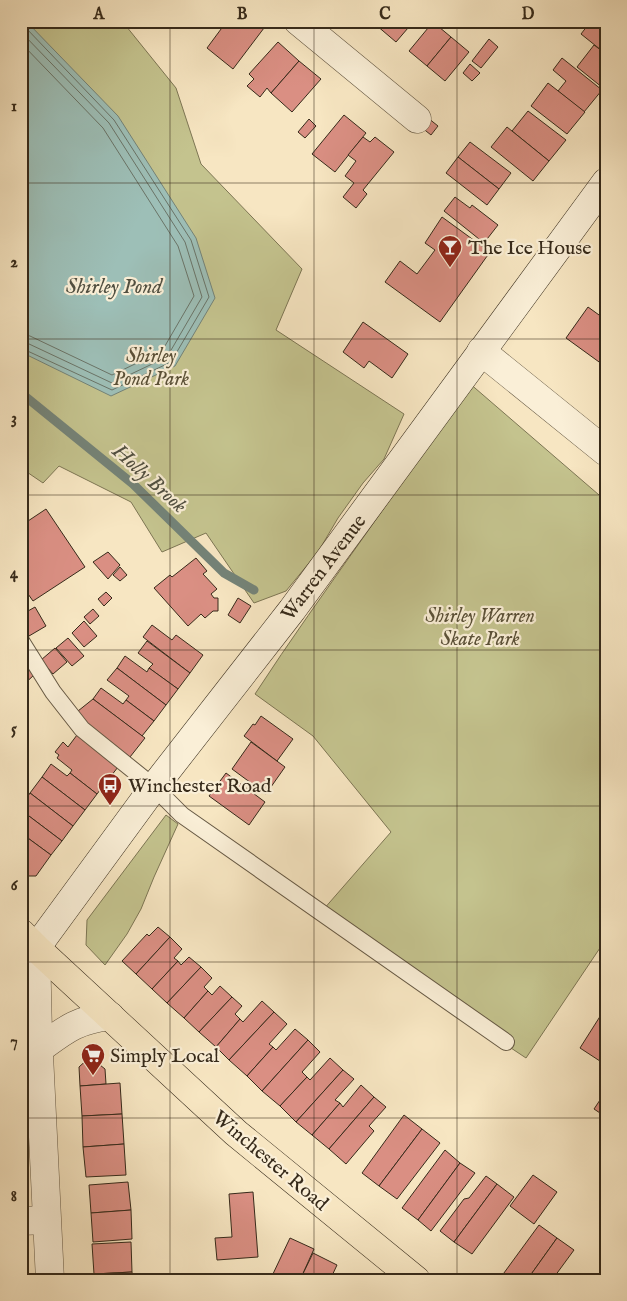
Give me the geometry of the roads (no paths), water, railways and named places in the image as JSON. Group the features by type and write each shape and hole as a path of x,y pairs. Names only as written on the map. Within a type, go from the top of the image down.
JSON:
{"main road":[{"name":"Winchester Road","path":"28,940 236,1132 416,1280"}],"street":[{"path":"298,21 417,119"},
{"name":"Warren Avenue","path":"28,940 154,787 292,610 606,182"},
{"path":"481,351 606,452"},
{"path":"28,940 39,1049 34,1220 50,1280"},
{"path":"39,1049 78,1022 110,1016"}],"lane":[{"path":"21,641 53,692 82,729 154,787 182,815 506,1042"}],"water":[{"name":"Shirley Pond","path":"21,21 26,21 118,116 196,238 215,298 175,366 111,396 21,352"}],"waterway":[{"name":"Holly Brook","path":"21,393 133,484 224,573 254,590"}],"place":[{"name":"The Ice House","path":"450,268"},
{"name":"Winchester Road","path":"110,806"},
{"name":"Simply Local","path":"93,1076"}],"park label":[{"name":"Shirley Pond Park","path":"151,366"},
{"name":"Shirley Warren Skate Park","path":"480,626"}]}
